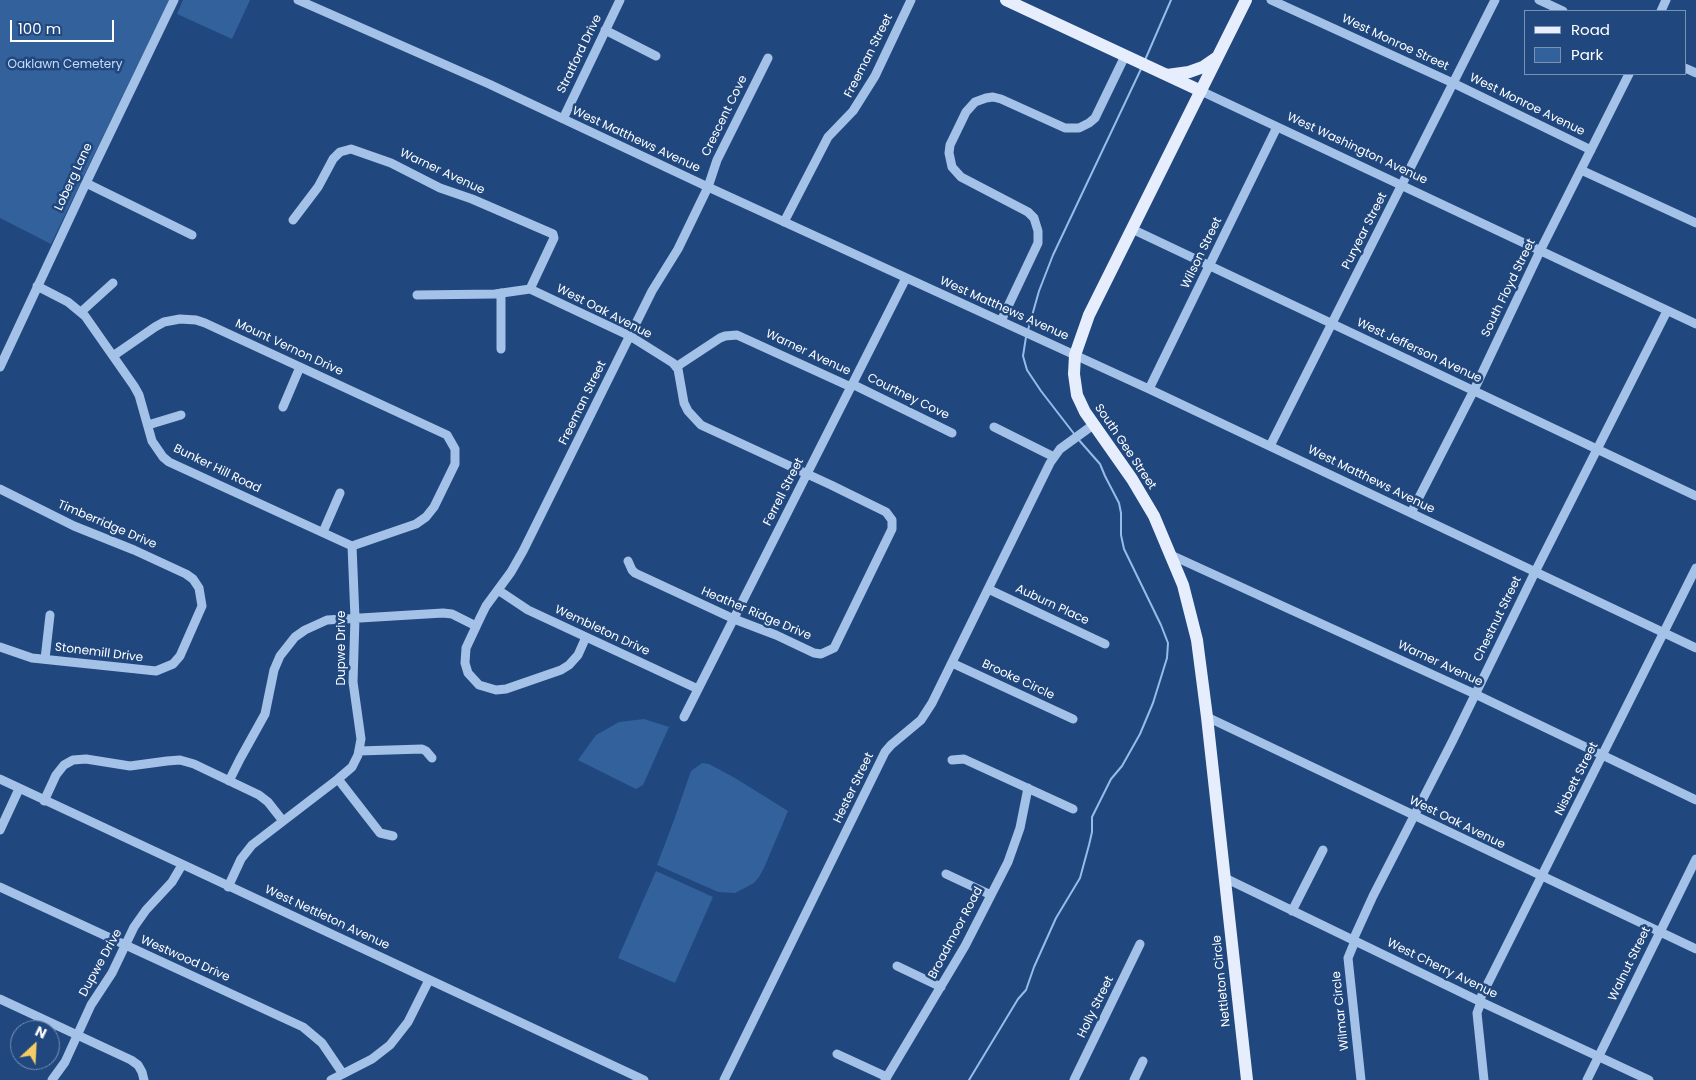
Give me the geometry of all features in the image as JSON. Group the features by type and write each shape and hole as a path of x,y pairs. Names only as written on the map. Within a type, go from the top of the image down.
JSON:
{"main road":[{"name":"West Washington Avenue","path":"1006,0 1201,91"},
{"name":"South Gee Street","path":"1225,878 1197,640 1183,586 1154,516 1132,480 1089,428 1085,412 1077,395 1074,374 1075,355 1089,314 1246,0"},
{"path":"1161,72 1189,72 1203,67 1218,57"},
{"name":"Nettleton Circle","path":"1225,878 1247,1080"}],"street":[{"name":"Loberg Lane","path":"0,367 174,0"},
{"name":"West Matthews Avenue","path":"298,0 489,84 708,188 1149,389 1696,648"},
{"name":"Stratford Drive","path":"562,119 620,0"},
{"name":"Freeman Street","path":"784,222 821,148 834,130 859,104 875,76 911,0"},
{"name":"West Monroe Street","path":"1271,0 1453,83"},
{"name":"Puryear Street","path":"1270,446 1495,0"},
{"path":"1539,0 1561,10"},
{"path":"606,30 656,56"},
{"path":"1001,321 1038,242 1038,231 1034,218 1028,212 961,177 953,169 949,162 950,145 962,120 973,103 993,97 1065,128 1071,129 1085,126 1095,118 1128,57"},
{"name":"Crescent Cove","path":"708,188 717,160 768,58"},
{"name":"South Floyd Street","path":"1411,513 1474,390 1540,251 1629,75"},
{"name":"West Monroe Avenue","path":"1453,83 1591,150"},
{"name":"West Washington Avenue","path":"1201,91 1696,324"},
{"name":"Wilson Street","path":"1149,389 1277,127"},
{"name":"Warner Avenue","path":"293,220 318,186 333,159 340,152 347,149 351,150 391,163 440,188 552,233 554,238 530,289"},
{"path":"1581,170 1696,223"},
{"path":"86,183 192,235"},
{"name":"Freeman Street","path":"586,637 578,655 565,667 506,689 496,690 479,685 468,673 465,657 466,648 476,626 486,606 511,572 523,551 652,291 678,249 708,188"},
{"name":"West Jefferson Avenue","path":"1132,229 1696,496"},
{"name":"Ferrell Street","path":"684,717 906,278"},
{"path":"81,312 113,283"},
{"name":"Bunker Hill Road","path":"37,286 68,302 81,312 134,386 139,395 156,448 169,462 352,546"},
{"path":"417,295 501,293 530,289"},
{"name":"West Oak Avenue","path":"530,289 630,336 673,363 676,367"},
{"path":"501,293 501,349"},
{"name":"Chestnut Street","path":"1354,941 1373,896 1667,311"},
{"name":"Mount Vernon Drive","path":"113,356 164,322 184,319 205,323 442,433 453,443 456,454 455,464 434,507 426,517 416,524 352,546"},
{"name":"Warner Avenue","path":"676,367 720,338 737,335 851,385"},
{"path":"283,407 300,367"},
{"path":"676,367 679,373 684,403 694,420 807,474"},
{"name":"Courtney Cove","path":"851,385 952,432"},
{"path":"148,425 181,415"},
{"path":"994,427 1054,457"},
{"name":"Hester Street","path":"724,1080 886,752 891,745 921,720 932,703 1054,457 1067,444 1089,428"},
{"name":"Heather Ridge Drive","path":"628,561 635,573 734,619 776,634 814,653 821,654 832,650 892,529 892,520 886,512 807,474"},
{"name":"Timberridge Drive","path":"0,489 74,526 134,550 186,574 196,582 200,590"},
{"path":"322,532 340,493"},
{"name":"Dupwe Drive","path":"352,546 355,618 353,676 361,739 359,751"},
{"name":"Warner Avenue","path":"1171,555 1475,694 1696,800"},
{"name":"Nisbett Street","path":"1480,1001 1696,568"},
{"name":"Auburn Place","path":"988,589 1105,644"},
{"name":"Stonemill Drive","path":"0,647 21,655 46,659 149,672 163,669 180,656 202,606 200,590"},
{"name":"Wembleton Drive","path":"498,590 528,610 698,689"},
{"path":"230,781 265,714 274,670 280,656 295,637 313,625 327,620 443,613 452,614 476,626"},
{"path":"46,659 50,615"},
{"name":"Brooke Circle","path":"952,663 1073,719"},
{"name":"West Oak Avenue","path":"1207,717 1696,949"},
{"path":"228,887 241,860 252,845 352,767 359,751 422,749 432,758"},
{"path":"44,801 60,769 69,762 81,758 130,766 167,761 186,761 259,795 268,802 283,821"},
{"path":"952,760 964,759 1073,809"},
{"name":"West Nettleton Avenue","path":"0,779 644,1080"},
{"path":"338,779 380,833 393,836"},
{"name":"Broadmoor Road","path":"886,1078 965,946 1012,853 1020,828 1028,788"},
{"path":"0,830 19,789"},
{"path":"1292,911 1323,850"},
{"name":"Walnut Street","path":"1587,1080 1696,859"},
{"name":"Dupwe Drive","path":"52,1080 65,1062 134,927 146,910 172,882 182,865"},
{"path":"946,874 991,895"},
{"name":"West Cherry Avenue","path":"1225,878 1649,1080"},
{"name":"Westwood Drive","path":"0,887 303,1027 322,1043 343,1074"},
{"name":"Wilmar Circle","path":"1354,941 1348,958 1361,1080"},
{"name":"Holly Street","path":"1074,1080 1140,944"},
{"path":"896,966 941,987"},
{"path":"331,1080 372,1059 384,1050 408,1022 429,980"},
{"path":"0,999 131,1060 142,1072 144,1080"},
{"path":"1480,1001 1477,1012 1484,1080"},
{"path":"837,1054 886,1078"},
{"path":"1134,1080 1143,1061"}],"green space":[{"name":"Oaklawn Cemetery","path":"0,0 169,0 51,244 0,218"},
{"path":"183,0 250,0 232,39 177,14"},
{"path":"644,719 669,727 643,785 636,789 578,760 596,735 619,722"},
{"path":"702,763 709,764 735,778 788,811 759,877 754,883 735,893 718,892 657,865 691,771"},
{"path":"656,871 713,897 675,983 618,958"}],"waterway":[{"path":"1145,60 1171,0"},
{"path":"1028,330 1039,291 1053,255 1141,69"},
{"path":"1026,337 1023,356 1027,370 1075,435"},
{"path":"969,1080 1018,999 1026,990 1056,918 1080,878 1092,832 1092,817 1111,779 1122,766 1140,734 1153,703 1167,658 1168,643 1161,625 1124,549 1119,503 1100,464 1078,439"}]}
